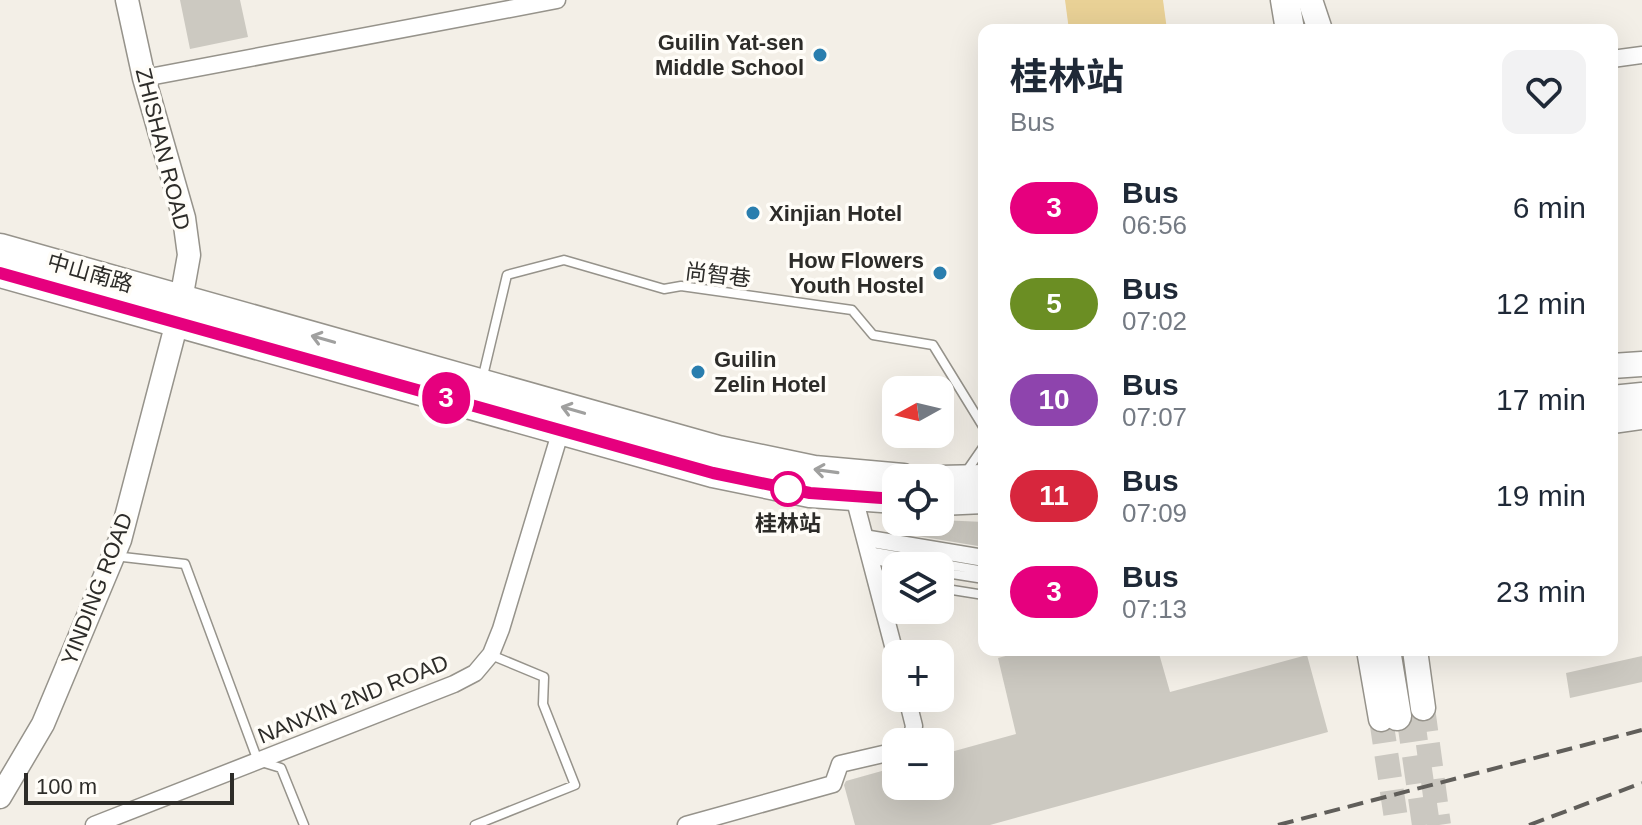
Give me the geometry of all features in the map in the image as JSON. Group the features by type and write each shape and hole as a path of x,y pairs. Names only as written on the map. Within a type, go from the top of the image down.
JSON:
{"highway":[{"path":"1285,0 1289,24"},
{"path":"1301,0 1304,24"},
{"name":"中山南路","path":"0,248 179,310"},
{"name":"中山南路","path":"0,273 179,310"},
{"path":"179,310 481,384 767,462 882,477"},
{"path":"179,310 561,430 750,481 810,493 882,499"},
{"path":"1618,383 1642,381"},
{"path":"1618,399 1642,397"},
{"path":"954,500 978,499"},
{"path":"1388,656 1403,714"},
{"path":"1400,656 1403,714"}],"main road":[{"path":"1276,24 1277,0"},
{"path":"1310,0 1318,24"},
{"path":"1618,366 1642,364"},
{"path":"1618,420 1642,417"},
{"path":"1372,656 1403,714"},
{"path":"1403,714 1414,656"}],"street":[{"name":"ZHISHAN ROAD","path":"127,0 144,78 184,218 189,255 179,310"},
{"path":"144,78 557,0"},
{"path":"1618,58 1642,55"},
{"name":"YINDING ROAD","path":"0,797 43,724 120,540 179,310"},
{"name":"NANXIN 2ND ROAD","path":"94,825 129,819 258,761 475,673 491,654 513,597 561,430"},
{"path":"857,498 892,640"},
{"path":"686,825 833,784 840,764 882,754"}],"lane":[{"name":"尚智巷","path":"481,384 507,275 564,260 664,289 681,286 852,310 873,335 933,345 978,418"},
{"path":"962,479 978,455"},
{"path":"857,498 882,579"},
{"path":"873,548 978,554"},
{"path":"873,548 978,561"},
{"path":"873,548 882,553"},
{"path":"873,548 978,570"},
{"path":"113,556 185,564 258,761 281,768 304,825"},
{"path":"954,574 978,578"},
{"path":"954,590 978,594"},
{"path":"475,825 575,785 543,704 544,677 491,654"}],"shaded area":[{"path":"1065,0 1163,0 1166,24 1068,24"}],"building":[{"path":"180,0 240,0 248,37 190,49"},
{"path":"954,521 978,522 978,546 918,536 954,536"},
{"path":"1006,656 1160,656 1170,692 1307,656 1328,732 990,825 855,825 844,785 846,781 882,771 882,800 954,800 954,751 1016,734 998,658"},
{"path":"1642,656 1642,682 1570,698 1566,673"}],"tunnel":[{"path":"1423,708 1439,825"},
{"path":"1410,714 1426,825"},
{"path":"1381,719 1397,825"}],"railway":[{"path":"1278,825 1642,730"},
{"path":"1529,825 1642,783"}],"bus line":[{"name":"3","path":"0,273 713,473 810,493 882,499"}],"place":[{"name":"Guilin Yat-sen Middle School","path":"820,55"},
{"name":"Xinjian Hotel","path":"753,213"},
{"name":"How Flowers Youth Hostel","path":"940,273"},
{"name":"Guilin Zelin Hotel","path":"698,372"},
{"name":"桂林站","path":"788,489"}]}
